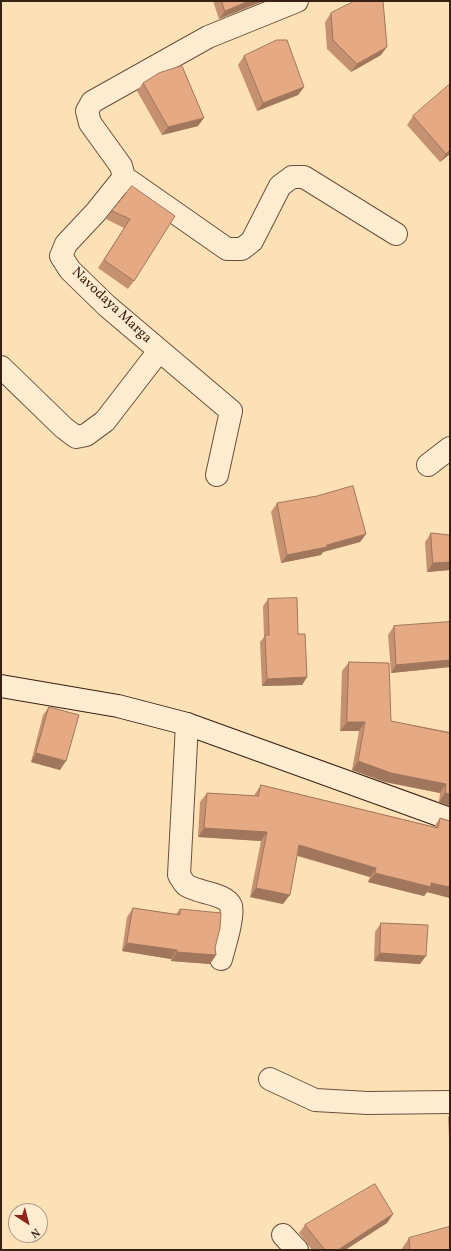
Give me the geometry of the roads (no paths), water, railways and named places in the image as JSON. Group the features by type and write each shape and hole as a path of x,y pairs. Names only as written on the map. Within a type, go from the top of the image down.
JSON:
{"street":[{"path":"297,1 208,36 92,102 87,111 90,123 121,166 124,177 227,249 242,249 252,241 280,186 292,177 304,177 396,234"},
{"name":"Navodaya Marga","path":"124,177 96,212 66,244 61,256 70,270 106,306 231,411 217,475"},
{"path":"1,367 64,428 76,437 86,435 105,421 159,351"},
{"path":"428,465 450,448"},
{"path":"1,686 118,706 187,724 450,819"},
{"path":"187,724 179,875 186,884 194,889 225,899 230,906 231,917 222,959"},
{"path":"270,1079 315,1100 368,1103 450,1102"}]}
